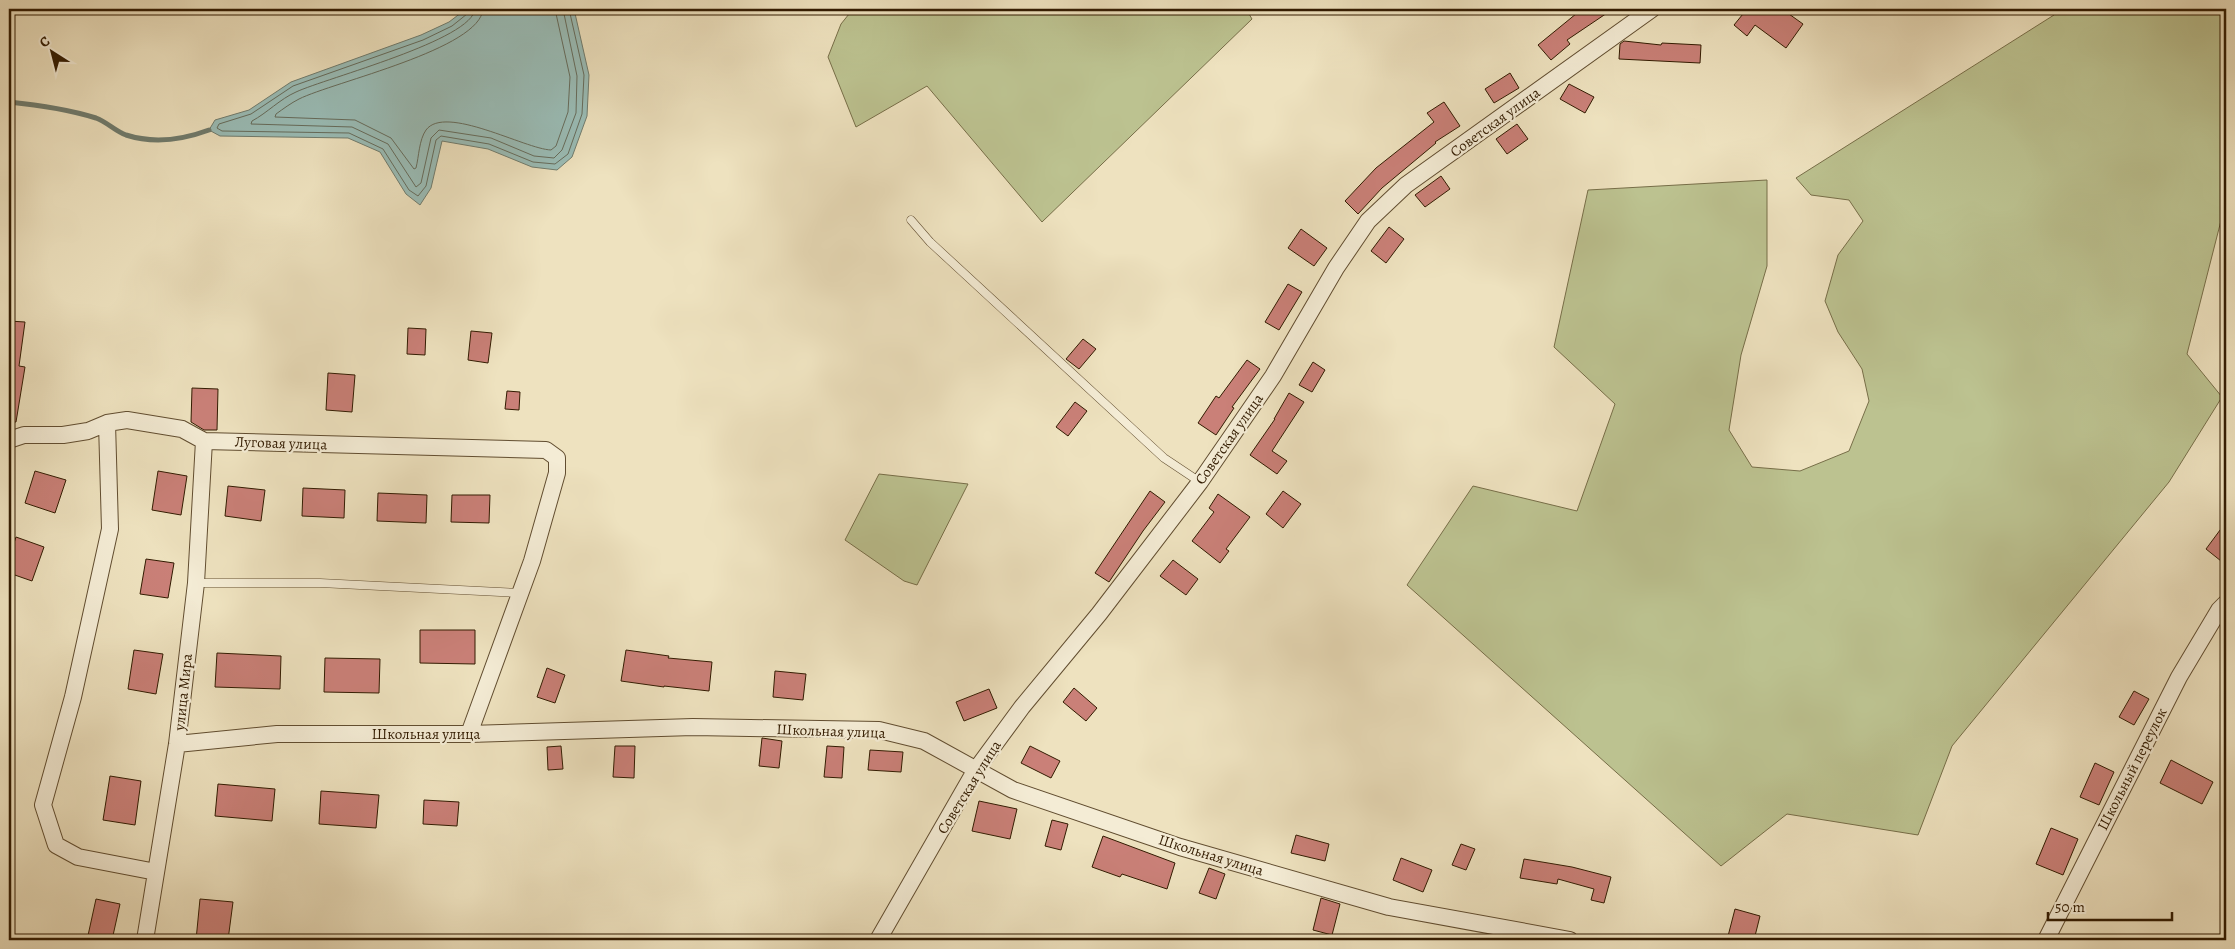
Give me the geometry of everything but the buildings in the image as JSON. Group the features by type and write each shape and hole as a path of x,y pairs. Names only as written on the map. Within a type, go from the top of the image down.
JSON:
{"street":[{"name":"Советская улица","path":"878,940 975,771 1022,707 1099,614 1200,482 1273,376 1336,268 1368,221 1406,185 1652,9"},
{"name":"Луговая улица","path":"9,440 24,435 63,435 88,431 107,423 127,420 182,429 204,441 546,450 557,458 557,473 532,561 520,594"},
{"path":"107,423 110,529 73,697 43,805 56,845 78,857 156,872"},
{"name":"улица Мира","path":"145,940 178,744 196,582 204,441"},
{"path":"468,734 520,594"},
{"name":"Школьный переулок","path":"2046,940 2179,677 2219,610 2226,603"},
{"name":"Школьная улица","path":"178,744 277,734 468,734 693,727 879,730 924,741 975,771 1013,790 1180,847 1370,902 1448,919 1570,940"}],"lane":[{"path":"911,220 930,242 1164,458 1200,482"},
{"path":"196,582 320,583 520,594"}],"green space":[{"path":"853,9 1246,9 1252,19 1042,222 927,86 856,127 828,57 841,24"},
{"path":"2058,9 2226,9 2226,201 2187,354 2222,397 2169,482 1952,746 1918,835 1787,814 1721,866 1407,585 1473,486 1577,511 1615,404 1554,347 1588,190 1767,180 1767,266 1741,355 1729,430 1752,467 1800,471 1849,451 1869,401 1862,369 1838,332 1825,301 1838,255 1863,221 1849,200 1811,195 1796,178 2054,15"},
{"path":"879,474 968,484 917,585 904,581 845,540"}],"water":[{"path":"466,9 574,9 589,75 587,116 572,157 557,170 532,167 488,149 442,141 431,188 420,205 406,194 380,152 348,138 220,136 209,130 215,120 249,110 291,82 421,35 449,22"}],"waterway":[{"path":"9,102 53,108 96,118 118,131 136,138 168,140 209,130"}]}
